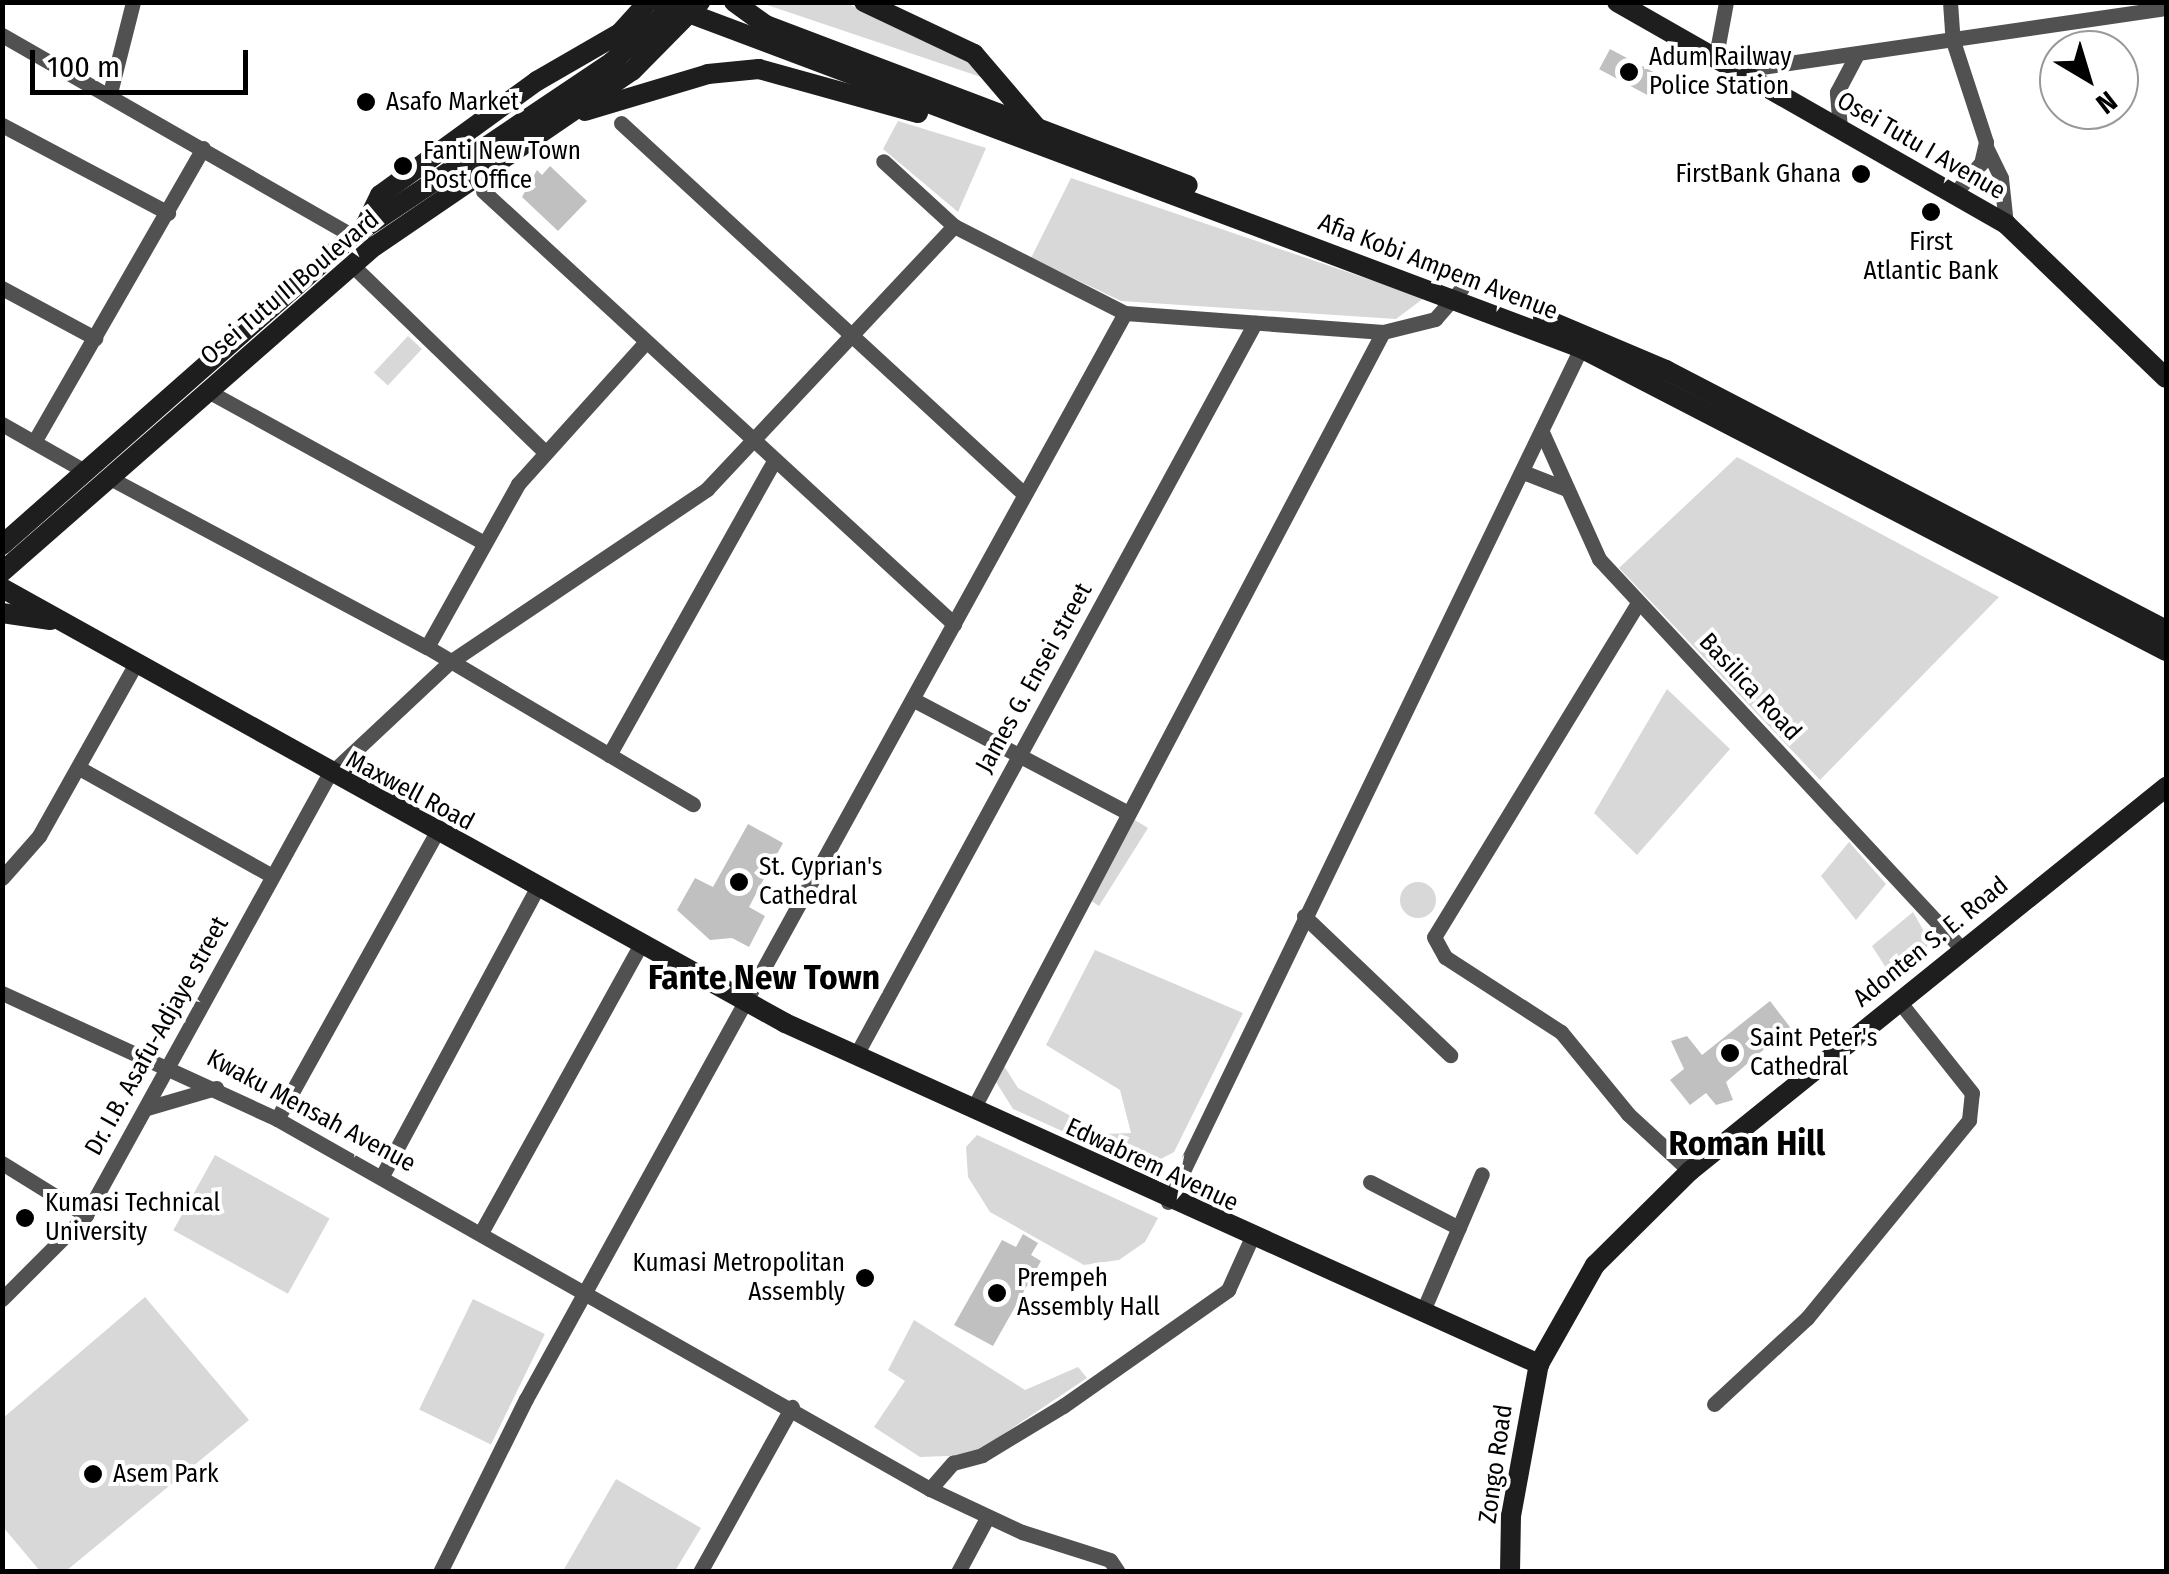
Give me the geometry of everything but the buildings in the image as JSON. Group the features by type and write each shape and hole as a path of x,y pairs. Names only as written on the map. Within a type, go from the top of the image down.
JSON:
{"main road":[{"path":"359,232 380,195 522,91 620,33 648,2"},
{"name":"Afia Kobi Ampem Avenue","path":"660,2 985,124 1459,294"},
{"name":"Osei Tutu II Boulevard","path":"2,572 352,265 488,152 612,62 678,2"},
{"name":"Osei Tutu II Boulevard","path":"2,545 359,232 488,152 550,123 632,71 700,2"},
{"name":"Afia Kobi Ampem Avenue","path":"734,2 766,25 1584,342 2166,630"},
{"path":"864,2 888,18 974,54 1038,129"},
{"name":"Osei Tutu I Avenue","path":"1617,2 1956,192 2006,224 2166,378"},
{"path":"550,123 708,74 778,70 916,112 985,124"},
{"name":"Afia Kobi Ampem Avenue","path":"1584,342 2166,651"},
{"name":"Maxwell Road","path":"2,588 50,620 328,776 748,1002"},
{"name":"Maxwell Road","path":"2,612 50,620"},
{"name":"Adonten S. E. Road","path":"1539,1364 1595,1265 1690,1171 1961,948 2166,787"},
{"name":"Edwabrem Avenue","path":"748,1002 1168,1202 1539,1364"},
{"name":"Zongo Road","path":"1510,1572 1511,1516 1539,1364"}],"street":[{"path":"110,93 133,2"},
{"path":"1716,56 1726,2"},
{"path":"1950,2 1953,41 1986,147 2001,178 2006,224"},
{"path":"1741,70 2166,8"},
{"path":"2,35 359,232"},
{"path":"1840,128 1837,92 1857,54"},
{"path":"621,123 1024,494"},
{"path":"2,125 168,213"},
{"path":"1956,192 1986,147"},
{"path":"34,442 203,148"},
{"path":"882,161 954,226 1125,313 1383,332 1428,324 1459,294"},
{"path":"482,191 954,624"},
{"name":"Dr. I.B. Asafu-Adjaye street","path":"2,1299 86,1214 328,776 450,662 678,509 754,444 954,226"},
{"path":"352,265 544,452"},
{"path":"2,288 95,338"},
{"path":"440,1572 588,1291 1125,313"},
{"name":"James G. Ensei street","path":"856,1055 1255,323"},
{"path":"974,1107 1383,332"},
{"path":"428,647 482,542 544,452 646,342"},
{"path":"1168,1202 1584,342"},
{"path":"206,390 482,542"},
{"path":"2,424 83,470"},
{"name":"Basilica Road","path":"1542,432 1590,545 1638,603 1961,948"},
{"path":"609,755 774,461"},
{"path":"1523,472 1564,488"},
{"path":"108,478 428,647 692,804"},
{"path":"1638,603 1434,938 1445,956 1562,1032 1628,1114 1690,1171"},
{"path":"2,878 78,768 134,667"},
{"path":"914,700 1128,813"},
{"path":"78,768 272,876"},
{"path":"276,1118 436,833"},
{"path":"382,1176 536,890"},
{"path":"1304,916 1450,1054"},
{"path":"484,1230 640,946"},
{"name":"Kwaku Mensah Avenue","path":"2,993 170,1066 276,1118 484,1230 930,1489 987,1518 1092,1552 1118,1572"},
{"path":"1714,1404 1807,1318 1968,1120 1972,1093 1898,1000"},
{"path":"147,1108 216,1088"},
{"path":"2,1164 86,1214"},
{"path":"1422,1313 1482,1174"},
{"path":"1370,1182 1459,1228"},
{"path":"930,1489 953,1463 982,1455 1063,1406 1228,1290 1251,1238"},
{"path":"700,1572 792,1407"},
{"path":"958,1572 987,1518"}],"shaded area":[{"path":"761,3 846,3 958,52 984,78"},
{"path":"898,121 986,148 958,212 883,149"},
{"path":"1071,178 1424,298 1396,319 1121,301 1031,258"},
{"path":"408,336 422,349 388,386 374,373"},
{"path":"1737,457 1999,597 1820,780 1619,568"},
{"path":"1667,689 1730,749 1637,855 1594,813"},
{"path":"1135,820 1148,828 1099,906 1090,900"},
{"path":"1849,842 1886,884 1856,920 1821,876"},
{"path":"1418,882 1431,887 1436,900 1431,913 1418,918 1405,913 1400,900 1405,887"},
{"path":"1913,912 1929,940 1924,956 1895,982 1872,946"},
{"path":"1095,950 1243,1013 1174,1152 1144,1168 1013,1109 996,1082 1004,1066 1018,1088 1105,1134 1131,1133 1120,1090 1046,1045"},
{"path":"977,1135 1158,1218 1145,1242 1119,1260 1084,1265 990,1212 968,1177 966,1147"},
{"path":"215,1155 330,1219 288,1294 173,1230"},
{"name":"Asem Park","path":"145,1297 249,1420 66,1571 40,1571 3,1527 3,1418"},
{"path":"473,1299 545,1334 491,1445 419,1410"},
{"path":"914,1320 1025,1390 1078,1367 1087,1378 972,1455 920,1457 874,1427 905,1381 888,1370"},
{"path":"616,1479 701,1528 675,1571 563,1571"}],"place":[{"name":"Adum Railway Police Station","path":"1629,72"},
{"name":"Asafo Market","path":"366,102"},
{"name":"Fanti New Town Post Office","path":"403,166"},
{"name":"FirstBank Ghana","path":"1861,174"},
{"name":"First Atlantic Bank","path":"1931,212"},
{"name":"St. Cyprian's Cathedral","path":"739,882"},
{"name":"Saint Peter's Cathedral","path":"1730,1053"},
{"name":"Kumasi Technical University","path":"25,1218"},
{"name":"Kumasi Metropolitan Assembly","path":"865,1278"},
{"name":"Prempeh Assembly Hall","path":"997,1293"},
{"name":"Asem Park","path":"93,1474"}],"district":[{"name":"Fante New Town","path":"764,977"},
{"name":"Roman Hill","path":"1747,1143"}]}
